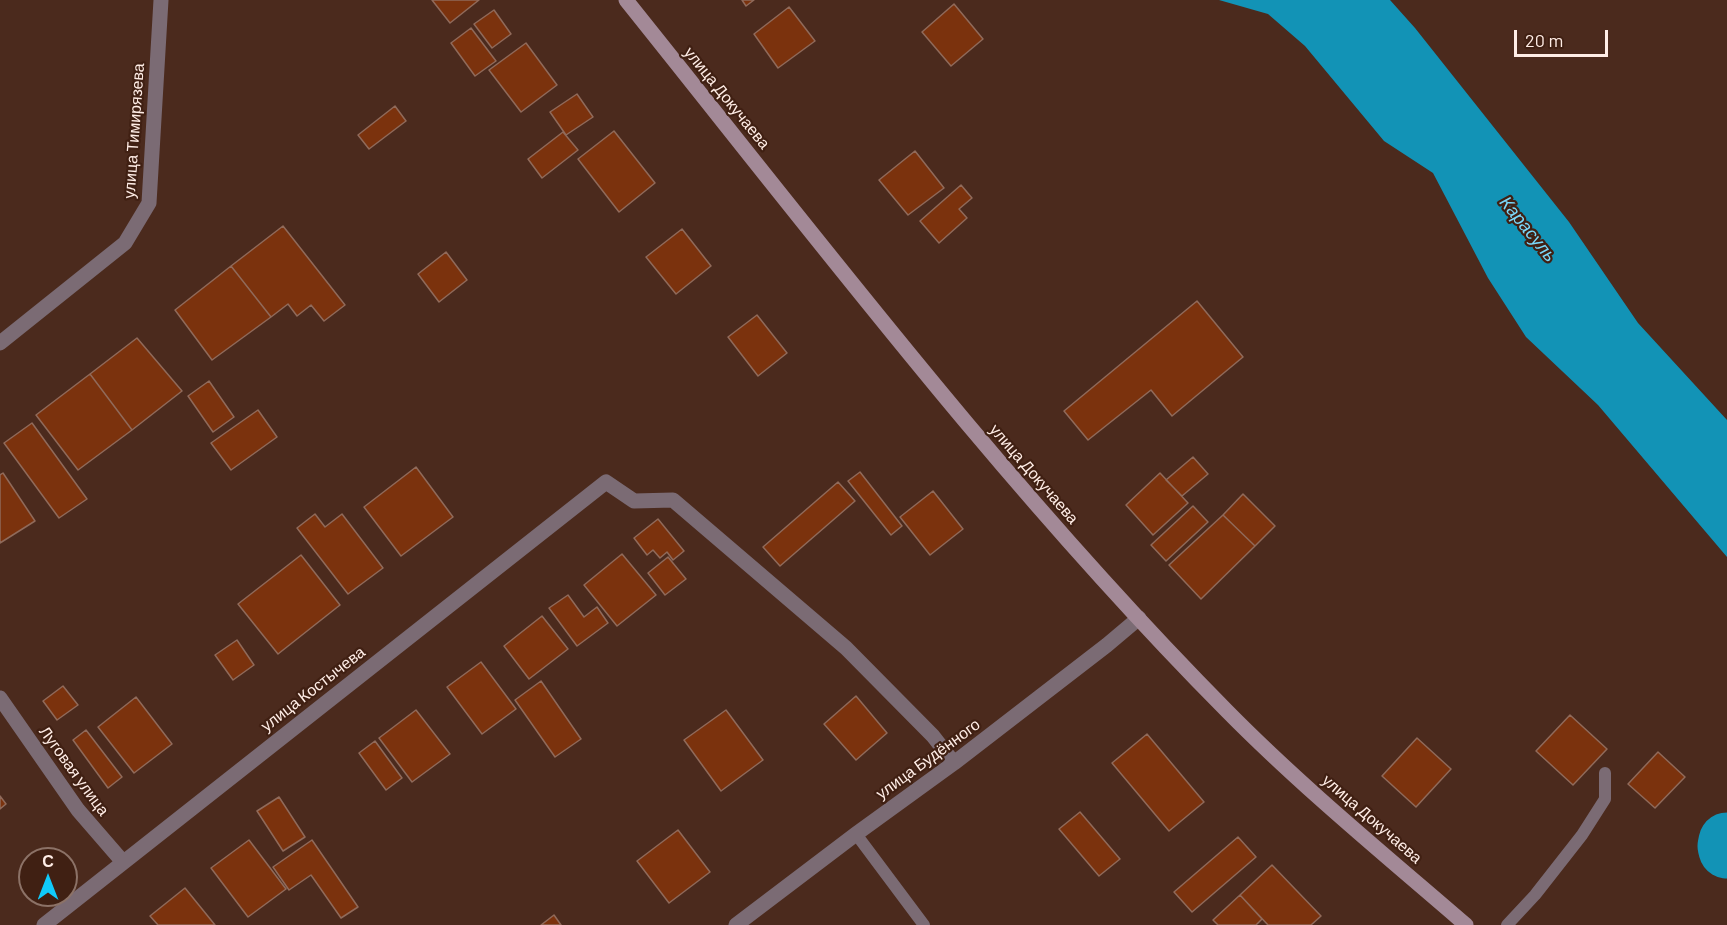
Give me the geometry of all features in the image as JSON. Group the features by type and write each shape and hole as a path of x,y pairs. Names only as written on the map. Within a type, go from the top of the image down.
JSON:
{"main road":[{"name":"улица Докучаева","path":"626,0 932,382 1047,518 1228,712 1310,790 1466,925"}],"street":[{"name":"улица Тимирязева","path":"0,343 125,243 150,203 161,0"},
{"name":"улица Костычева","path":"44,925 606,482 634,501 673,500 846,648 933,736 954,764"},
{"name":"улица Будённого","path":"736,925 856,834 954,764 1139,618"},
{"name":"Луговая улица","path":"0,698 78,810 123,862"}],"lane":[{"path":"1507,925 1535,895 1582,835 1605,799 1605,773"},
{"path":"856,834 924,925"}],"water":[{"name":"Карасуль","path":"1219,0 1390,0 1415,28 1569,222 1638,323 1727,420 1727,557 1598,405 1526,337 1488,278 1433,173 1384,141 1305,46 1268,14"}],"building":[{"path":"432,0 479,0 450,23"},
{"path":"742,0 754,0 746,6"},
{"path":"954,4 983,39 951,66 922,32"},
{"path":"789,7 815,41 778,68 754,34"},
{"path":"494,10 511,34 492,48 474,24"},
{"path":"471,28 496,61 475,76 451,43"},
{"path":"526,43 557,85 521,112 489,70"},
{"path":"577,94 593,117 566,135 550,112"},
{"path":"395,106 406,121 369,149 358,135"},
{"path":"614,131 655,183 619,212 578,159"},
{"path":"563,132 578,150 542,178 528,159"},
{"path":"915,151 944,188 908,215 879,180"},
{"path":"961,185 972,198 959,209 967,218 939,243 920,221"},
{"path":"283,226 345,305 324,321 311,305 297,316 288,304 271,317 231,266"},
{"path":"682,229 711,266 676,294 646,257"},
{"path":"446,252 467,280 439,302 418,274"},
{"path":"231,266 271,317 212,360 175,310"},
{"path":"1197,301 1243,357 1172,416 1151,390 1088,440 1064,411"},
{"path":"757,315 787,353 758,376 728,337"},
{"path":"137,338 182,391 132,430 90,374"},
{"path":"90,374 132,430 78,470 36,415"},
{"path":"209,381 234,417 213,432 188,396"},
{"path":"258,410 277,437 231,470 211,443"},
{"path":"32,423 87,499 59,518 4,443"},
{"path":"1193,457 1208,474 1182,496 1166,480"},
{"path":"416,467 453,517 401,556 364,507"},
{"path":"860,472 902,526 891,535 848,481"},
{"path":"3,473 35,521 0,543 0,475"},
{"path":"1160,473 1188,503 1153,535 1126,505"},
{"path":"838,482 855,501 780,566 763,547"},
{"path":"933,491 963,529 930,555 900,517"},
{"path":"1243,494 1275,526 1255,546 1223,515"},
{"path":"1193,506 1208,522 1166,561 1151,545"},
{"path":"315,514 325,527 342,514 383,568 348,594 297,528"},
{"path":"1223,515 1255,546 1201,599 1169,565"},
{"path":"658,519 684,551 673,560 667,552 660,558 653,550 647,555 634,538"},
{"path":"622,554 656,595 617,626 584,585"},
{"path":"301,555 340,605 278,654 238,604"},
{"path":"668,557 686,579 665,595 648,573"},
{"path":"568,595 584,617 597,607 608,623 577,646 549,608"},
{"path":"542,616 568,649 529,679 504,646"},
{"path":"237,640 254,665 233,680 215,655"},
{"path":"481,662 516,709 482,734 447,687"},
{"path":"541,681 581,739 555,757 515,700"},
{"path":"63,686 78,705 57,720 43,701"},
{"path":"856,696 887,733 856,760 824,724"},
{"path":"136,697 172,744 134,773 98,727"},
{"path":"416,710 450,754 412,782 379,738"},
{"path":"726,710 763,760 721,791 684,740"},
{"path":"1570,715 1607,749 1573,785 1536,751"},
{"path":"86,730 122,777 108,788 73,740"},
{"path":"1147,734 1204,802 1169,831 1112,763"},
{"path":"1417,738 1451,769 1416,807 1382,776"},
{"path":"375,741 402,778 386,790 359,753"},
{"path":"1658,752 1685,777 1655,808 1628,784"},
{"path":"0,796 6,804 0,809"},
{"path":"279,797 305,837 283,851 257,811"},
{"path":"1080,812 1120,859 1099,876 1059,829"},
{"path":"678,830 710,872 669,903 637,861"},
{"path":"1238,837 1256,857 1192,912 1174,892"},
{"path":"249,840 286,889 248,917 211,868"},
{"path":"312,840 358,907 341,918 311,875 289,890 273,867"},
{"path":"1272,865 1321,916 1311,925 1268,925 1240,895"},
{"path":"185,888 215,925 158,925 150,916"},
{"path":"1240,895 1262,919 1256,925 1218,925 1213,920"},
{"path":"554,915 561,925 541,925"}],"waterway":[{"path":"1727,841 1727,850"}]}
